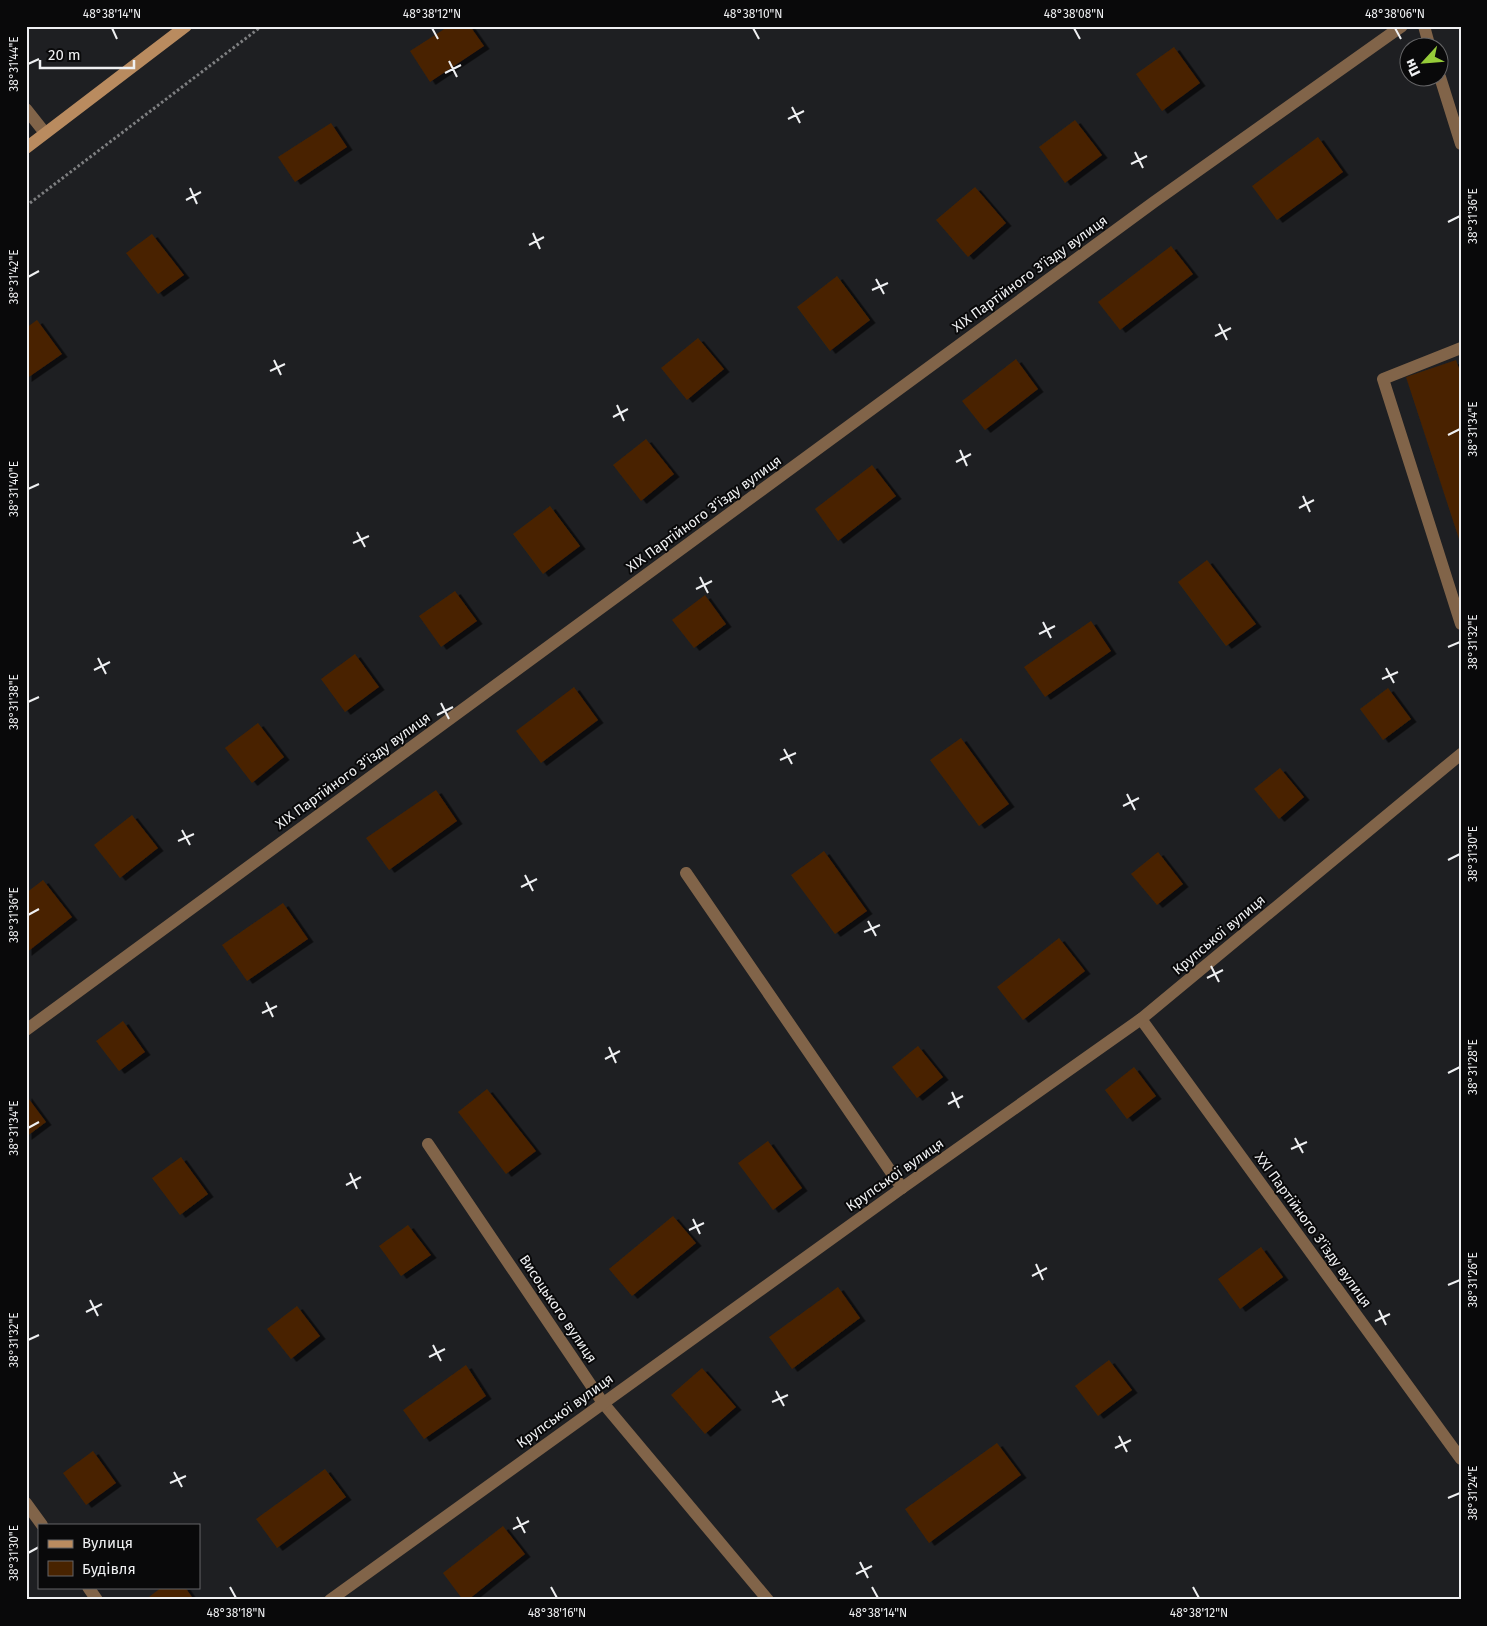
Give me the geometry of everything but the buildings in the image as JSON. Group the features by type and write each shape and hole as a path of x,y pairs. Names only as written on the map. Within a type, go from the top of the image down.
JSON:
{"main road":[{"path":"26,148 186,26"}],"street":[{"name":"XIX Партійного З'їзду вулиця","path":"26,1030 1154,202 1402,26"},
{"path":"1444,88 1461,144"},
{"path":"26,109 45,133"},
{"path":"1461,348 1383,378 1461,624"},
{"name":"Крупської вулиця","path":"330,1600 603,1402 1141,1019 1461,754"},
{"path":"686,873 902,1188"},
{"name":"XXI Партійного З'їзду вулиця","path":"1141,1019 1461,1459"},
{"name":"Висоцького вулиця","path":"428,1144 603,1402 768,1600"},
{"path":"26,1503 41,1524"},
{"path":"89,1588 97,1600"}],"path":[{"path":"26,206 262,26"}]}
